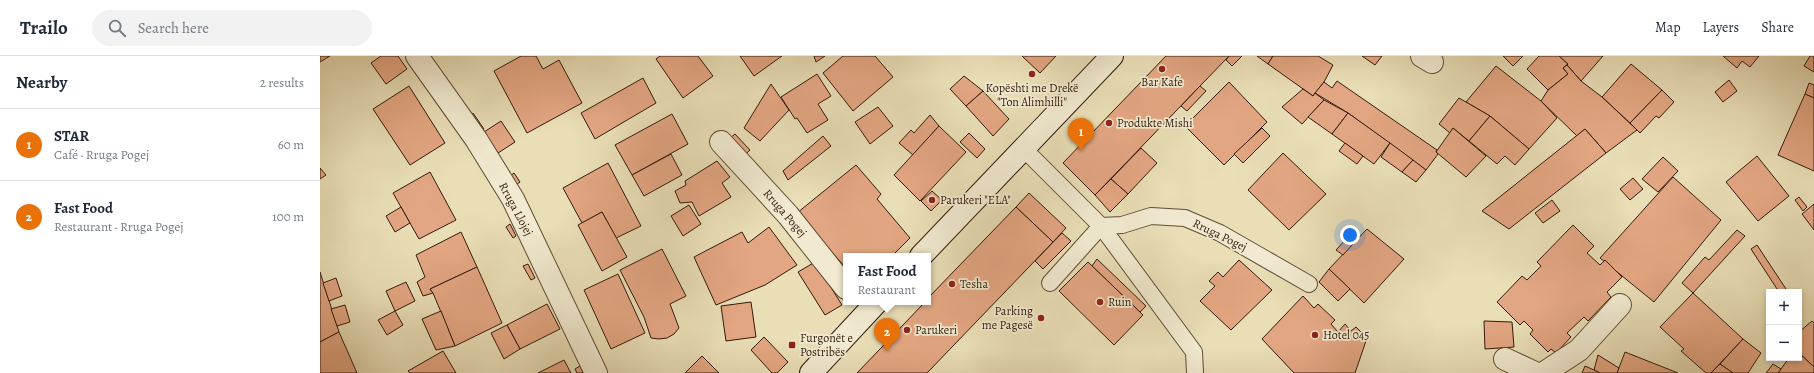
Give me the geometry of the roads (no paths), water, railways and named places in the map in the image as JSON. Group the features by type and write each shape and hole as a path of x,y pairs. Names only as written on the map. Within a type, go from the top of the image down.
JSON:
{"street":[{"name":"Rruga Llojej","path":"417,56 476,139 513,199 596,373"},
{"path":"924,253 1112,56"},
{"name":"Rruga Pogej","path":"721,142 788,215 843,284"},
{"path":"811,373 868,305"},
{"path":"1544,373 1579,350 1620,305"},
{"path":"1505,359 1535,373"}],"lane":[{"path":"1024,148 1101,226 1194,352 1195,373"},
{"name":"Rruga Pogej","path":"1101,226 1122,225 1151,216 1185,218 1220,233 1309,284"},
{"path":"1050,283 1101,226"}],"place":[{"name":"Bar Kafe","path":"1162,69"},
{"name":"Kopështi me Drekë \"Ton Alimhilli\"","path":"1032,74"},
{"name":"Produkte Mishi","path":"1109,123"},
{"name":"STAR","path":"1081,151"},
{"name":"Parukeri \"ELA\"","path":"932,200"},
{"name":"Tesha","path":"952,284"},
{"name":"Ruin","path":"1100,302"},
{"name":"Parking me Pagesë","path":"1041,318"},
{"name":"Parukeri","path":"907,330"},
{"name":"Hotel 045","path":"1315,335"},
{"name":"Furgonët e Postribës","path":"792,345"},
{"name":"Fast Food","path":"887,351"}]}
